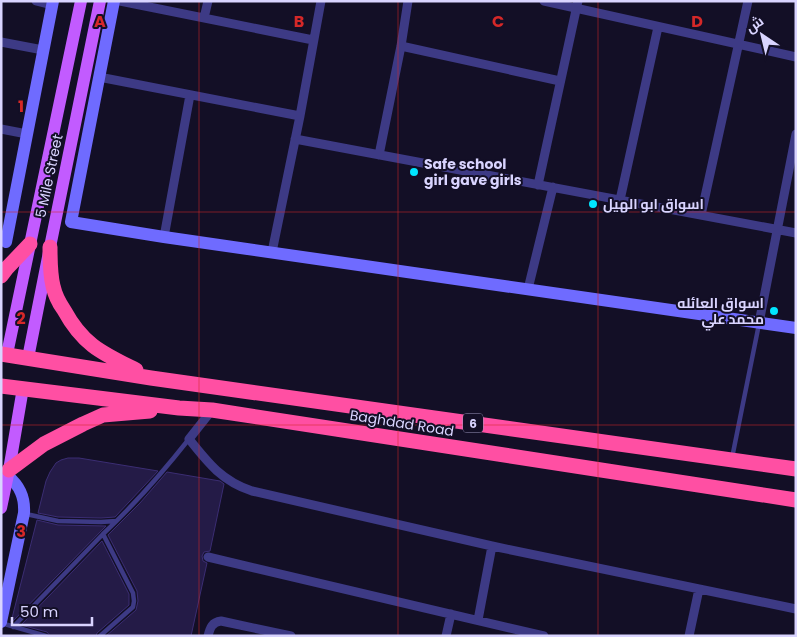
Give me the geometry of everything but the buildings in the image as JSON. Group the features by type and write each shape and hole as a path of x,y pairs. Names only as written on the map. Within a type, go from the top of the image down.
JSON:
{"highway":[{"path":"1,276 30,244"},
{"path":"50,247 52,285 70,321 90,345 103,354 151,378"},
{"name":"Baghdad Road","path":"4,354 151,378 796,469"},
{"name":"Baghdad Road","path":"1,386 179,408 212,410 796,500"},
{"path":"9,473 26,457 51,441 103,415 179,408"}],"main road":[{"name":"5 Mile Street","path":"4,354 30,244 81,1"},
{"name":"5 Mile Street","path":"28,358 100,1"},
{"path":"1,508 9,473 23,388"}],"street":[{"path":"30,244 4,242 53,3 36,1"},
{"path":"114,1 71,222 796,328"},
{"path":"120,1 313,40"},
{"path":"204,18 208,1"},
{"path":"272,252 296,139 321,1"},
{"path":"379,155 408,1"},
{"path":"544,1 577,5 658,27 796,57"},
{"path":"701,215 748,1"},
{"path":"538,185 577,5"},
{"path":"620,200 658,27"},
{"path":"1,42 43,50"},
{"path":"401,46 560,81"},
{"path":"99,78 300,116"},
{"path":"164,237 190,95"},
{"path":"1,129 27,134"},
{"path":"759,323 796,134"},
{"path":"296,139 796,233"},
{"path":"528,289 553,187"},
{"path":"212,410 190,439 212,468 243,488 492,546 796,610"},
{"path":"1,622 24,513 23,496 20,488 9,473"},
{"path":"478,620 492,546"},
{"path":"208,557 544,636"},
{"path":"689,636 699,590"},
{"path":"446,636 451,614"},
{"path":"208,636 215,622 221,621 291,636"},
{"path":"500,636 502,626"}],"lane":[{"path":"732,460 759,323"},
{"path":"13,627 116,521 190,439"},
{"path":"24,513 58,521 116,521"},
{"path":"100,636 133,607 134,601 133,593 103,534"},
{"path":"1,622 46,636"}],"place":[{"name":"Safe school girl gave girls","path":"414,172"},
{"name":"اسواق ابو الهيل","path":"593,204"},
{"name":"اسواق العائله محمد علي","path":"774,311"}]}
